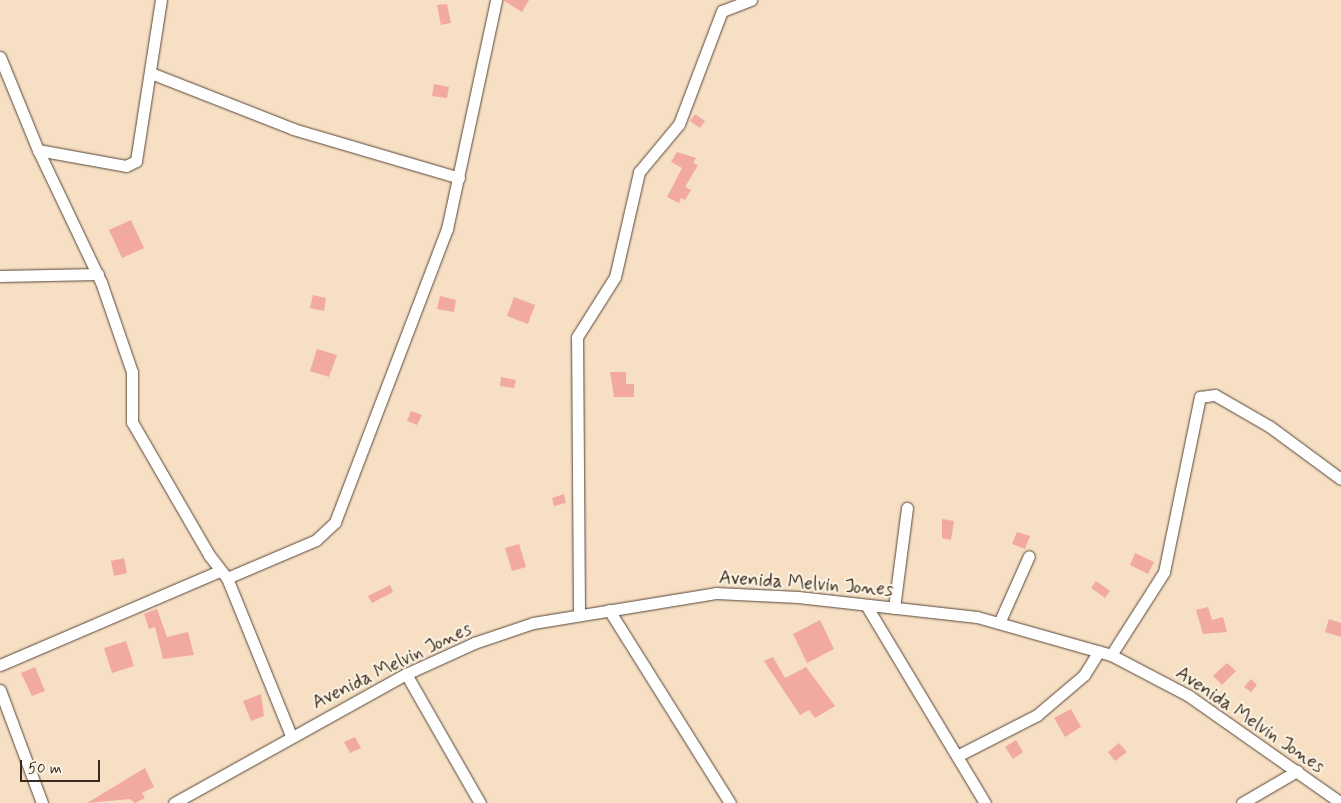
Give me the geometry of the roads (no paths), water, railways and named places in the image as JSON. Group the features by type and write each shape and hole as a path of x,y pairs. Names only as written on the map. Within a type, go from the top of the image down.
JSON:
{"street":[{"path":"38,150 132,165 140,155 153,74 161,0"},
{"path":"0,665 223,575 316,540 335,522 447,229 496,0"},
{"path":"579,615 577,337 615,277 639,172 679,124 722,11 752,0"},
{"path":"0,57 38,150 98,274 132,372 132,422 223,575 291,736"},
{"path":"153,74 293,130 459,178"},
{"path":"0,276 98,274"},
{"path":"1111,655 1164,572 1200,397 1215,395 1262,422 1341,479"},
{"path":"894,608 907,508"},
{"path":"999,623 1029,556"},
{"name":"Avenida Melvin Jones","path":"174,803 291,736 406,674 503,633 579,615 716,593 866,604 999,623 1111,655 1189,696 1341,803"},
{"path":"866,604 985,803"},
{"path":"608,610 730,803"},
{"path":"957,756 1037,715 1073,686 1099,651"},
{"path":"406,674 480,803"},
{"path":"0,690 42,803"},
{"path":"1242,803 1297,771"}]}
